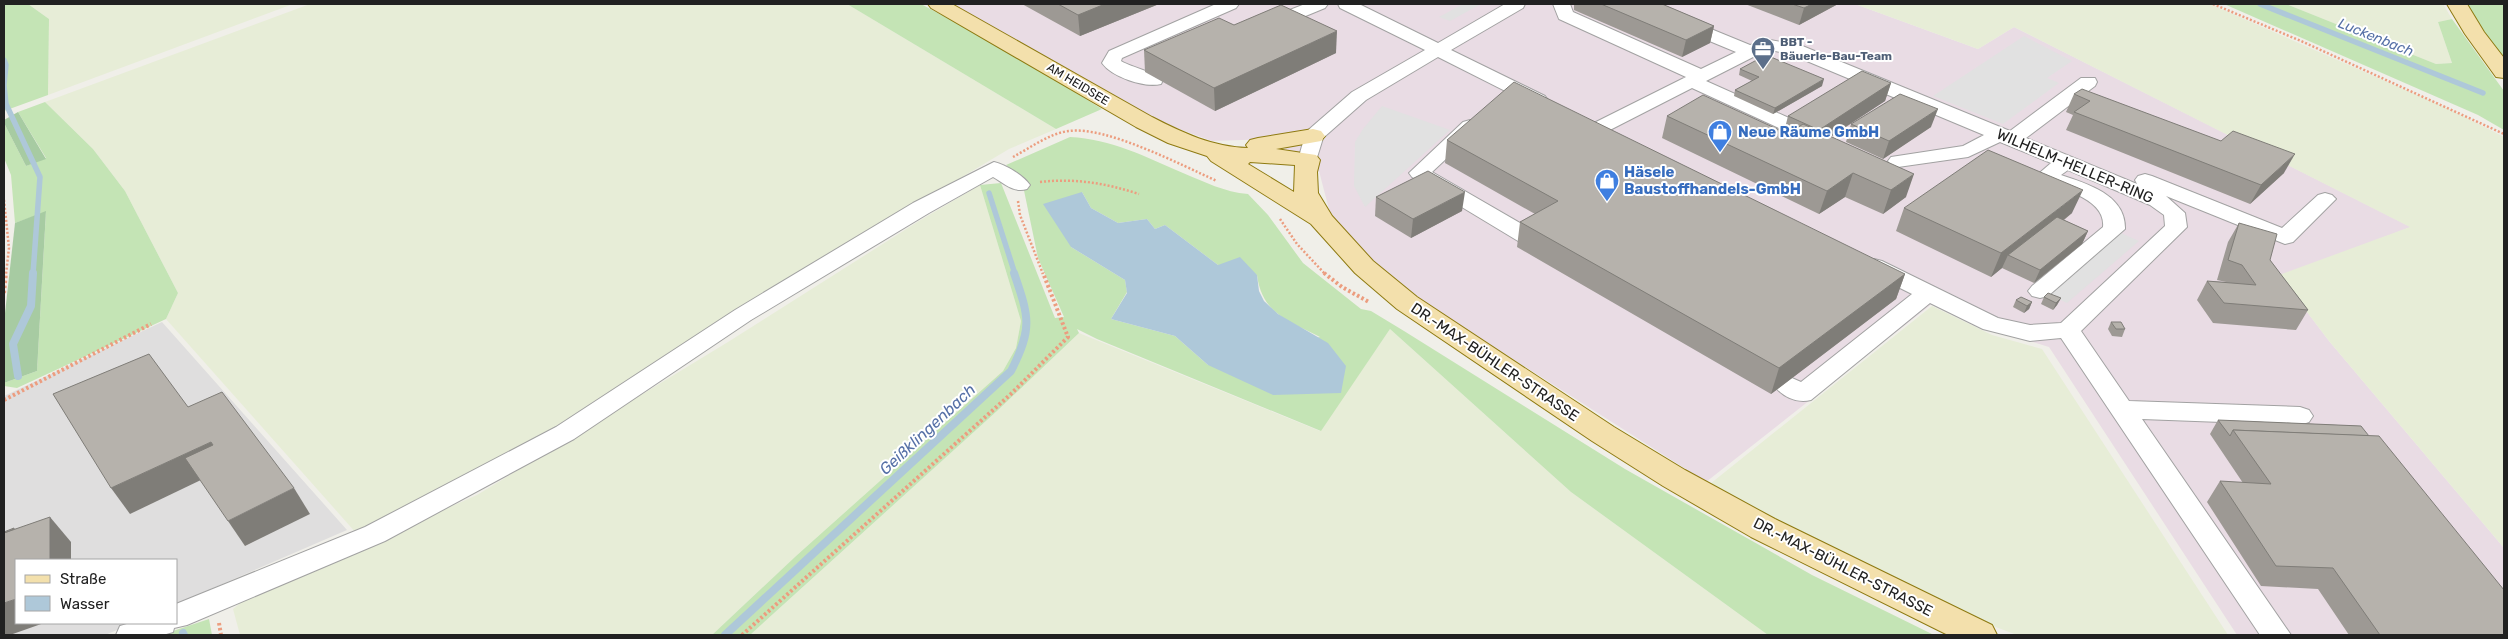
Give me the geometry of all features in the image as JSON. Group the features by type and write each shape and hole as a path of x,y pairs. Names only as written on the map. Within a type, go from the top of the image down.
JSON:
{"main road":[{"name":"AM HEIDSEE","path":"938,4 1136,118 1176,138 1272,169 1306,166"},
{"path":"2457,4 2475,34 2504,72"},
{"path":"1216,152 1313,136"},
{"path":"1216,152 1321,220"},
{"name":"DR.-MAX-BÜHLER-STRASSE","path":"1306,166 1306,193 1321,220 1364,267 1407,303 1603,434 1763,528 1980,635"}],"street":[{"path":"1154,80 1133,77 1123,71 1111,63 1115,55 1230,4"},
{"path":"1275,4 1296,13"},
{"path":"1254,31 1319,4"},
{"path":"1346,4 1439,51 1498,100 1555,108"},
{"path":"1313,136 1358,96 1439,51 1517,4"},
{"path":"1562,4 1566,15 1790,126 1832,100"},
{"path":"1636,4 1750,51"},
{"name":"WILHELM-HELLER-RING","path":"1598,129 1750,51 1770,46 1794,49 1856,84 2013,135 2066,162 2158,200 2174,213 2176,227 2068,330"},
{"path":"1898,161 1968,152 2013,135 2088,82"},
{"path":"2069,96 2087,104"},
{"path":"1498,100 1419,173 1530,239"},
{"path":"2013,135 2285,238 2325,199"},
{"name":"DR.-MAX-BÜHLER-STRASSE","path":"1306,166 1313,136"},
{"path":"2040,291 2114,229 2114,217 2105,203 2090,194 2040,180 2066,162"},
{"path":"178,616 375,534 565,433 743,316 921,208 994,168 1020,185"},
{"path":"1857,258 1991,324 2030,333 2068,330 2276,635"},
{"path":"1785,383 1802,394 1928,293"},
{"path":"2122,409 2300,416"},
{"path":"131,635 159,624"}],"path":[{"path":"2213,4 2301,41 2504,134"},
{"path":"994,168 1067,131 1082,132 1126,144 1178,165"},
{"path":"1045,181 1081,179 1106,182 1139,194"},
{"path":"742,635 1012,393 1068,337 1020,215 1017,189 1020,185"},
{"path":"4,200 9,248 4,293"},
{"path":"4,400 151,324"}],"shaded area":[{"path":"952,4 1855,4 1978,49 2014,27 2411,227 2280,276 2329,341 2504,548 2504,635 2237,635 2049,347 1993,330 1933,303 1706,482 1436,310 1376,265 1331,217 1319,171 1306,168 1275,139 1212,141 1165,124"},
{"path":"1463,4 1481,4 1450,21 1439,17"},
{"path":"2024,36 2072,61 2047,78 2059,83 2003,124 1933,96"},
{"path":"1382,106 1450,130 1365,207 1354,186 1355,142"},
{"path":"2121,233 2139,241 2067,303 2048,294"},
{"path":"162,322 347,530 178,603 178,559 15,559 15,624 132,624 105,635 4,635 4,396"}],"green space":[{"path":"4,4 28,4 49,19 48,95 4,111"},
{"path":"28,4 293,4 48,95 49,19"},
{"path":"310,4 847,4 1056,129 1009,149 793,278 555,431 357,534 166,319 178,293 125,191 93,149 45,102"},
{"path":"847,4 921,4 1009,51 1102,109 1056,129"},
{"path":"1855,4 2210,4 2449,109 2504,137 2504,548 2329,341 2279,275 2410,227 2014,27 1978,49"},
{"path":"2224,4 2286,4 2436,64 2452,63 2438,22 2452,19 2504,91 2504,130 2478,115"},
{"path":"2286,4 2443,4 2452,19 2438,22 2452,63 2436,64"},
{"path":"2465,4 2504,4 2504,60 2474,20"},
{"path":"45,102 93,149 125,191 178,293 166,319 17,388 4,386 4,383 37,371 46,212 15,223 11,175 4,158 4,123 26,166 46,158 18,112"},
{"path":"18,112 46,159 26,166 4,123 4,120"},
{"path":"1070,137 1085,138 1114,145 1142,155 1223,189 1248,194 1268,215 1303,263 1361,309 1371,311 1404,331 1625,469 1812,575 1934,635 1768,635 1571,492 1390,329 1321,431 1097,339 1077,329 1079,333 997,411 750,635 712,635 796,556 1003,371 1016,348 1021,321 980,185 1001,183 1055,318 1064,317 1038,258 1021,176 1006,165","holes":["1082,192 1091,208 1118,223 1147,219 1155,229 1165,225 1218,265 1257,275 1260,288 1271,308 1288,321 1320,337 1208,365 1175,336 1111,319 1127,292 1125,280 1071,247"]},
{"path":"980,185 1021,321 1016,348 1003,371 796,556 712,635 240,635 233,609 249,596 477,495"},
{"path":"46,211 37,371 4,383 4,322 15,223"},
{"path":"1932,306 1992,335 2042,349 2228,635 2017,635 1921,599 1710,484"},
{"path":"1390,329 1571,492 1768,635 750,635 997,411 1079,333 1320,431"},
{"path":"209,619 212,635 161,635"}],"water":[{"path":"1082,192 1091,208 1118,223 1147,219 1155,229 1165,225 1218,265 1240,257 1257,275 1259,291 1264,301 1278,314 1328,343 1346,366 1341,393 1273,395 1208,365 1175,336 1111,319 1127,293 1125,280 1071,247 1043,204"}],"building":[{"path":"1058,4 1105,4 1078,15"},
{"path":"1601,4 1662,4 1714,26 1686,40"},
{"path":"1792,4 1812,4 1804,8"},
{"path":"1281,5 1337,31 1214,88 1144,50 1219,18 1234,25"},
{"path":"1766,55 1824,79 1775,108 1735,90 1759,77 1740,69"},
{"path":"1862,71 1891,83 1819,130 1788,116"},
{"path":"1514,82 1905,274 1779,368 1520,222 1558,201 1447,140"},
{"path":"2082,89 2221,141 2233,131 2295,154 2261,185 2074,112 2090,101 2074,94"},
{"path":"1900,94 1938,109 1889,141 1851,124"},
{"path":"1703,95 1788,134 1803,124 1914,174 1891,190 1853,173 1827,191 1667,116"},
{"path":"1988,150 2083,190 2001,253 1904,208"},
{"path":"1428,171 1465,192 1413,219 1376,197"},
{"path":"2057,217 2088,231 2040,270 2008,255"},
{"path":"2239,223 2277,234 2270,260 2308,310 2224,303 2207,281 2256,285 2242,265 2228,260"},
{"path":"2048,293 2061,298 2056,303 2044,297"},
{"path":"2021,297 2032,302 2027,306 2016,300"},
{"path":"2111,322 2121,322 2125,329 2116,329"},
{"path":"149,354 188,407 222,392 294,488 228,521 185,458 213,445 211,442 111,488 53,394"},
{"path":"2218,420 2361,426 2369,436 2233,430 2230,436"},
{"path":"2233,430 2379,436 2504,590 2504,635 2380,635 2333,568 2276,566 2220,481 2271,484"},
{"path":"50,517 50,559 15,559 15,599 4,603 4,533"}],"waterway":[{"name":"Luckenbach","path":"2260,4 2483,93"},
{"path":"4,60 6,65 4,84"},
{"path":"4,86 6,104 40,177 33,274"},
{"name":"Geißklingenbach","path":"989,193 1015,274"},
{"path":"18,376 13,344 31,306 33,273"},
{"name":"Geißklingenbach","path":"725,635 1011,371 1026,333 1023,301 1014,273"}],"place":[{"name":"BBT - Bäuerle-Bau-Team","path":"1763,70"},
{"name":"Neue Räume GmbH","path":"1720,153"},
{"name":"Häsele Baustoffhandels-GmbH","path":"1607,202"}]}
